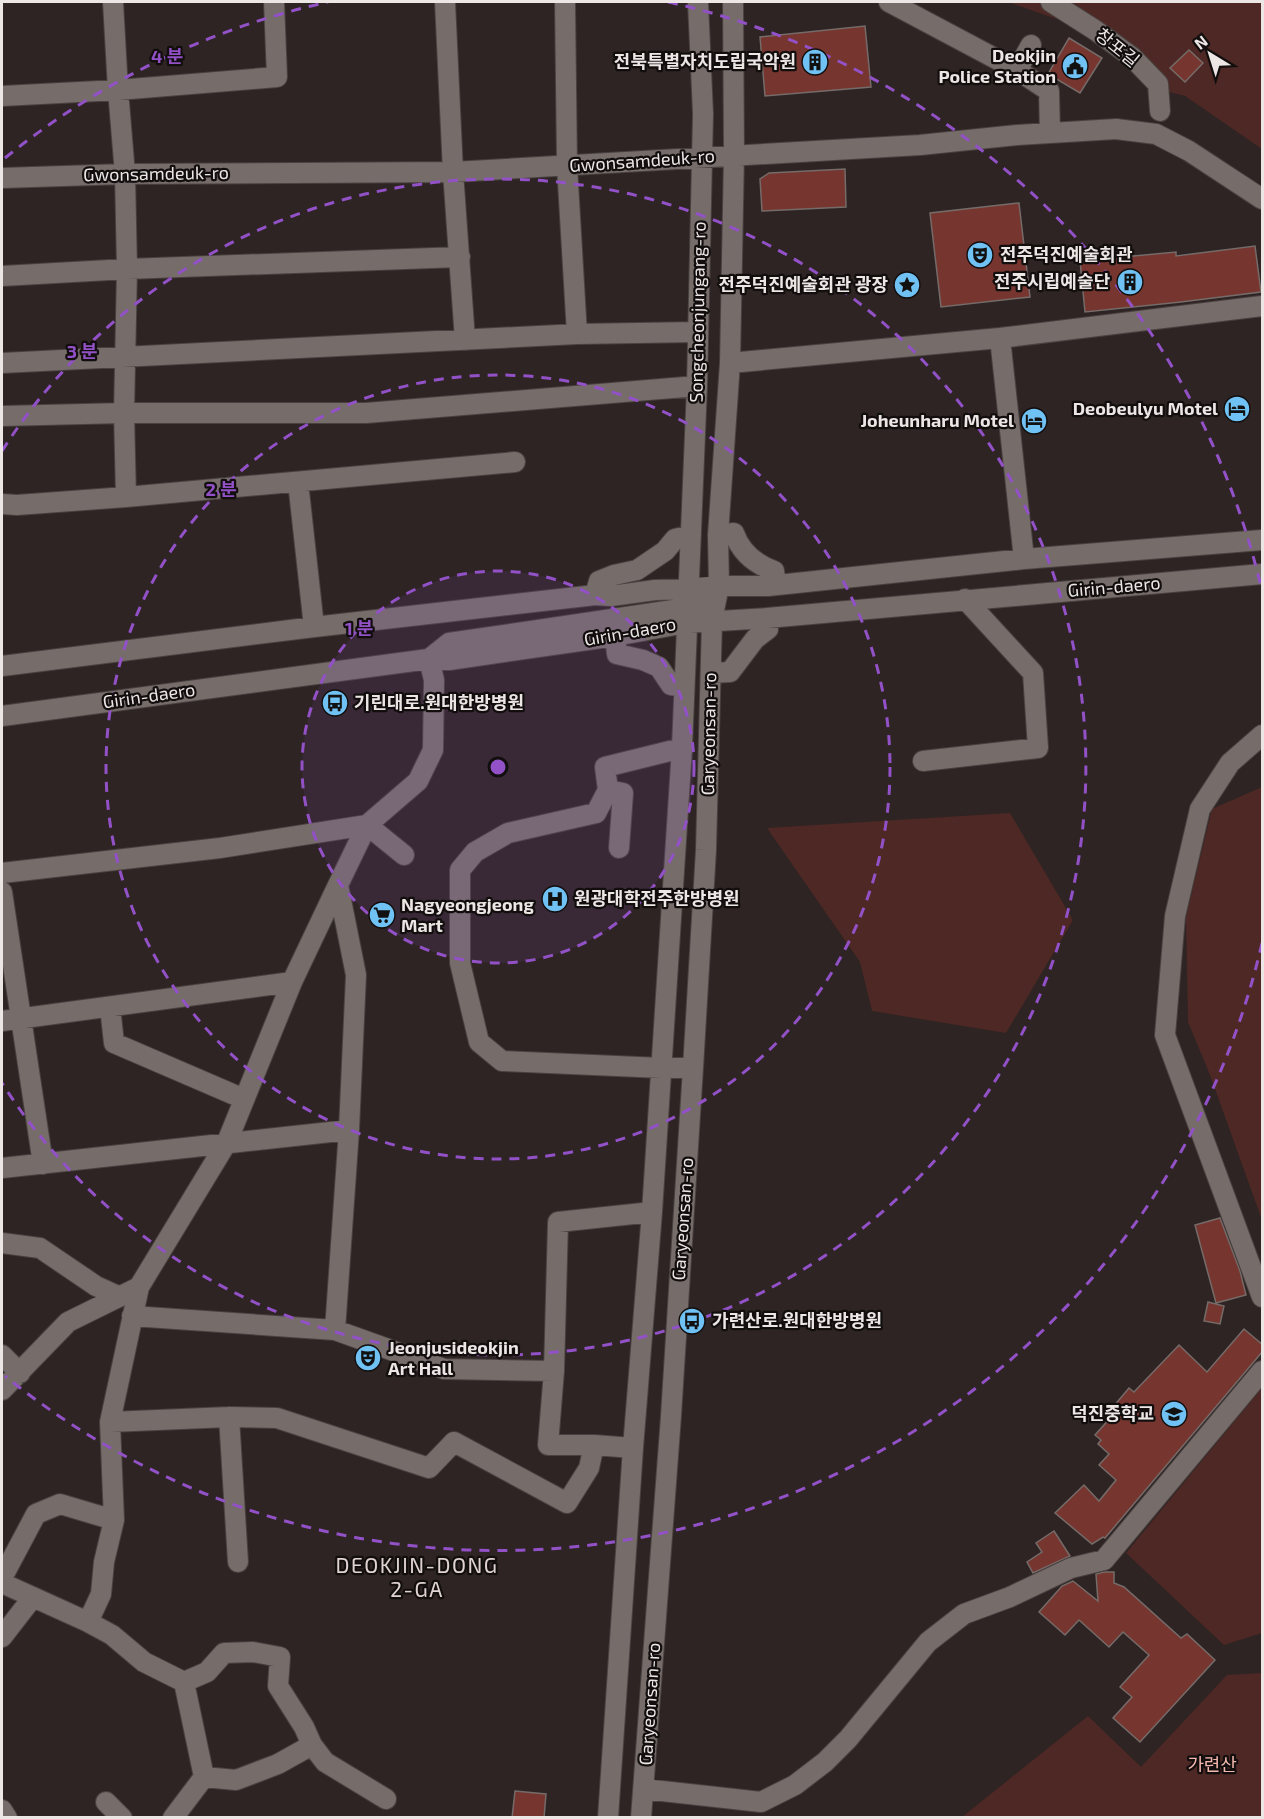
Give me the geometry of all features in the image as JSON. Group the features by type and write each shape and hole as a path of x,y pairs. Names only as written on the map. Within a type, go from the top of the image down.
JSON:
{"street":[{"path":"113,2 125,174 127,269 123,413 126,497"},
{"path":"2,96 118,90 277,77 274,2"},
{"path":"445,2 453,172 465,340"},
{"path":"565,2 567,166 577,334"},
{"name":"Songcheonjungang-ro","path":"698,2 703,114 692,535 697,599 712,620"},
{"name":"Songcheonjungang-ro","path":"697,599 718,535 730,363 734,155 733,2"},
{"path":"889,2 1017,70 1049,91 1050,133"},
{"name":"창포길","path":"1051,2 1086,23 1132,57 1158,84 1160,111"},
{"path":"1017,70 1031,45"},
{"name":"Gwonsamdeuk-ro","path":"2,178 125,174 453,172 920,145 1116,129 1156,134 1189,151 1263,199"},
{"path":"2,276 127,269 460,257"},
{"path":"730,363 1000,338 1263,306"},
{"path":"2,363 577,334 697,332"},
{"path":"1000,338 1024,559"},
{"path":"2,416 123,413 366,413 697,386"},
{"path":"88,1622 102,1594 104,1562 114,1520 110,1422 139,1287 227,1142 292,982 367,825 418,781 433,750 434,680 429,659 449,643 697,599 705,424 697,412"},
{"path":"2,504 17,505 126,497 515,462"},
{"path":"297,482 314,627"},
{"path":"718,535 734,533 745,553 757,564 774,571 776,585"},
{"path":"595,595 599,581 637,570 664,551 675,539 692,535"},
{"name":"Girin-daero","path":"2,716 429,659 449,660 615,636 697,599 776,585 1024,559 1263,540"},
{"name":"Girin-daero","path":"2,666 314,627 655,590 697,599 712,620 767,618 1263,574"},
{"name":"Garyeonsan-ro","path":"608,1818 662,1068 684,687 697,599"},
{"path":"923,761 1038,748 1033,673 965,599"},
{"path":"711,673 730,672 755,639 768,629 767,618"},
{"name":"Garyeonsan-ro","path":"641,1818 670,1428 706,850 712,620"},
{"path":"615,636 617,654 643,660 659,668 671,685 684,687"},
{"path":"1263,735 1230,763 1200,809 1175,916 1165,1035 1263,1297"},
{"path":"682,748 605,767 608,790 596,813 508,833 475,852 460,870 460,963 479,1042 502,1061 693,1068"},
{"path":"608,790 623,793 620,848"},
{"path":"2,873 220,848 367,825 404,855"},
{"path":"335,1330 356,975 339,885"},
{"path":"2,892 43,1164"},
{"path":"2,1021 292,982"},
{"path":"110,1007 114,1043 244,1099"},
{"path":"2,1168 348,1130"},
{"path":"633,1448 548,1445 554,1371 558,1222 652,1212"},
{"path":"2,1243 40,1248 96,1286 118,1296"},
{"path":"2,1390 68,1322 139,1287"},
{"path":"132,1316 335,1330 444,1369 554,1371"},
{"path":"2,1355 20,1373"},
{"path":"644,1789 761,1802 795,1785 825,1762 848,1739 928,1642 964,1614 1010,1597 1071,1568 1104,1560 1263,1371"},
{"path":"110,1422 229,1417 277,1418 429,1468 454,1442 567,1503 589,1468 594,1445"},
{"path":"229,1417 238,1562"},
{"path":"2,1578 36,1514 60,1504 114,1520"},
{"path":"2,1583 112,1635 144,1662 184,1682"},
{"path":"2,1637 33,1598"},
{"path":"184,1682 207,1672 224,1653 253,1652 280,1657 278,1686 304,1727 312,1745 325,1762 386,1799"},
{"path":"172,1818 204,1777 184,1682"},
{"path":"204,1777 236,1780 278,1764 312,1745"},
{"path":"106,1802 122,1818"},
{"path":"2,1810 7,1818"}],"green space":[{"path":"1008,2 1262,2 1262,149 1185,96 1154,88 1129,62 1065,22"},
{"path":"1262,787 1262,1220 1210,1075 1188,1022 1186,917 1212,809"},
{"path":"1010,813 1073,920 1006,1033 872,1011 860,962 767,828"},
{"path":"1262,1388 1262,1633 1224,1645 1126,1553"},
{"name":"가련산","path":"1262,1673 1262,1817 962,1817 1088,1716 1141,1767 1227,1675"}],"building":[{"name":"전북특별자치도립국악원","path":"865,26 871,87 765,96 760,37"},
{"name":"Deokjin Police Station","path":"1069,38 1102,58 1080,93 1048,74"},
{"path":"1189,50 1203,63 1185,82 1170,68"},
{"path":"845,169 846,207 762,211 760,179 769,173"},
{"name":"전주덕진예술회관","path":"1019,203 1030,297 941,307 930,213"},
{"path":"1255,246 1261,292 1085,312 1080,261 1176,252 1176,256"},
{"path":"1220,1218 1240,1271 1246,1295 1216,1303 1195,1225"},
{"path":"1208,1302 1224,1306 1220,1324 1204,1321"},
{"path":"1244,1329 1263,1345 1263,1351 1105,1538 1092,1544 1055,1513 1084,1485 1099,1501 1116,1480 1099,1465 1109,1454 1098,1444 1101,1440 1095,1435 1112,1416 1108,1413 1129,1388 1134,1392 1179,1345 1207,1372"},
{"path":"1054,1531 1070,1556 1033,1573 1027,1562 1042,1552 1036,1543"},
{"path":"1114,1572 1114,1583 1124,1587 1181,1638 1187,1634 1215,1660 1140,1742 1113,1718 1132,1697 1120,1687 1149,1655 1123,1632 1109,1647 1079,1620 1065,1635 1039,1612 1062,1586 1073,1581 1098,1601 1096,1574"},
{"path":"515,1791 546,1794 544,1818 512,1818"}],"place":[{"name":"전북특별자치도립국악원","path":"815,62"},
{"name":"Deokjin Police Station","path":"1075,66"},
{"name":"전주덕진예술회관","path":"980,255"},
{"name":"전주시립예술단","path":"1130,282"},
{"name":"전주덕진예술회관 광장","path":"907,285"},
{"name":"Deobeulyu Motel","path":"1237,409"},
{"name":"Joheunharu Motel","path":"1034,421"},
{"name":"기린대로.원대한방병원","path":"335,703"},
{"name":"원광대학전주한방병원","path":"555,899"},
{"name":"Nagyeongjeong Mart","path":"382,915"},
{"name":"가련산로.원대한방병원","path":"692,1321"},
{"name":"Jeonjusideokjin Art Hall","path":"368,1358"},
{"name":"덕진중학교","path":"1174,1414"}],"district":[{"name":"DEOKJIN-DONG 2-GA","path":"417,1578"}]}
